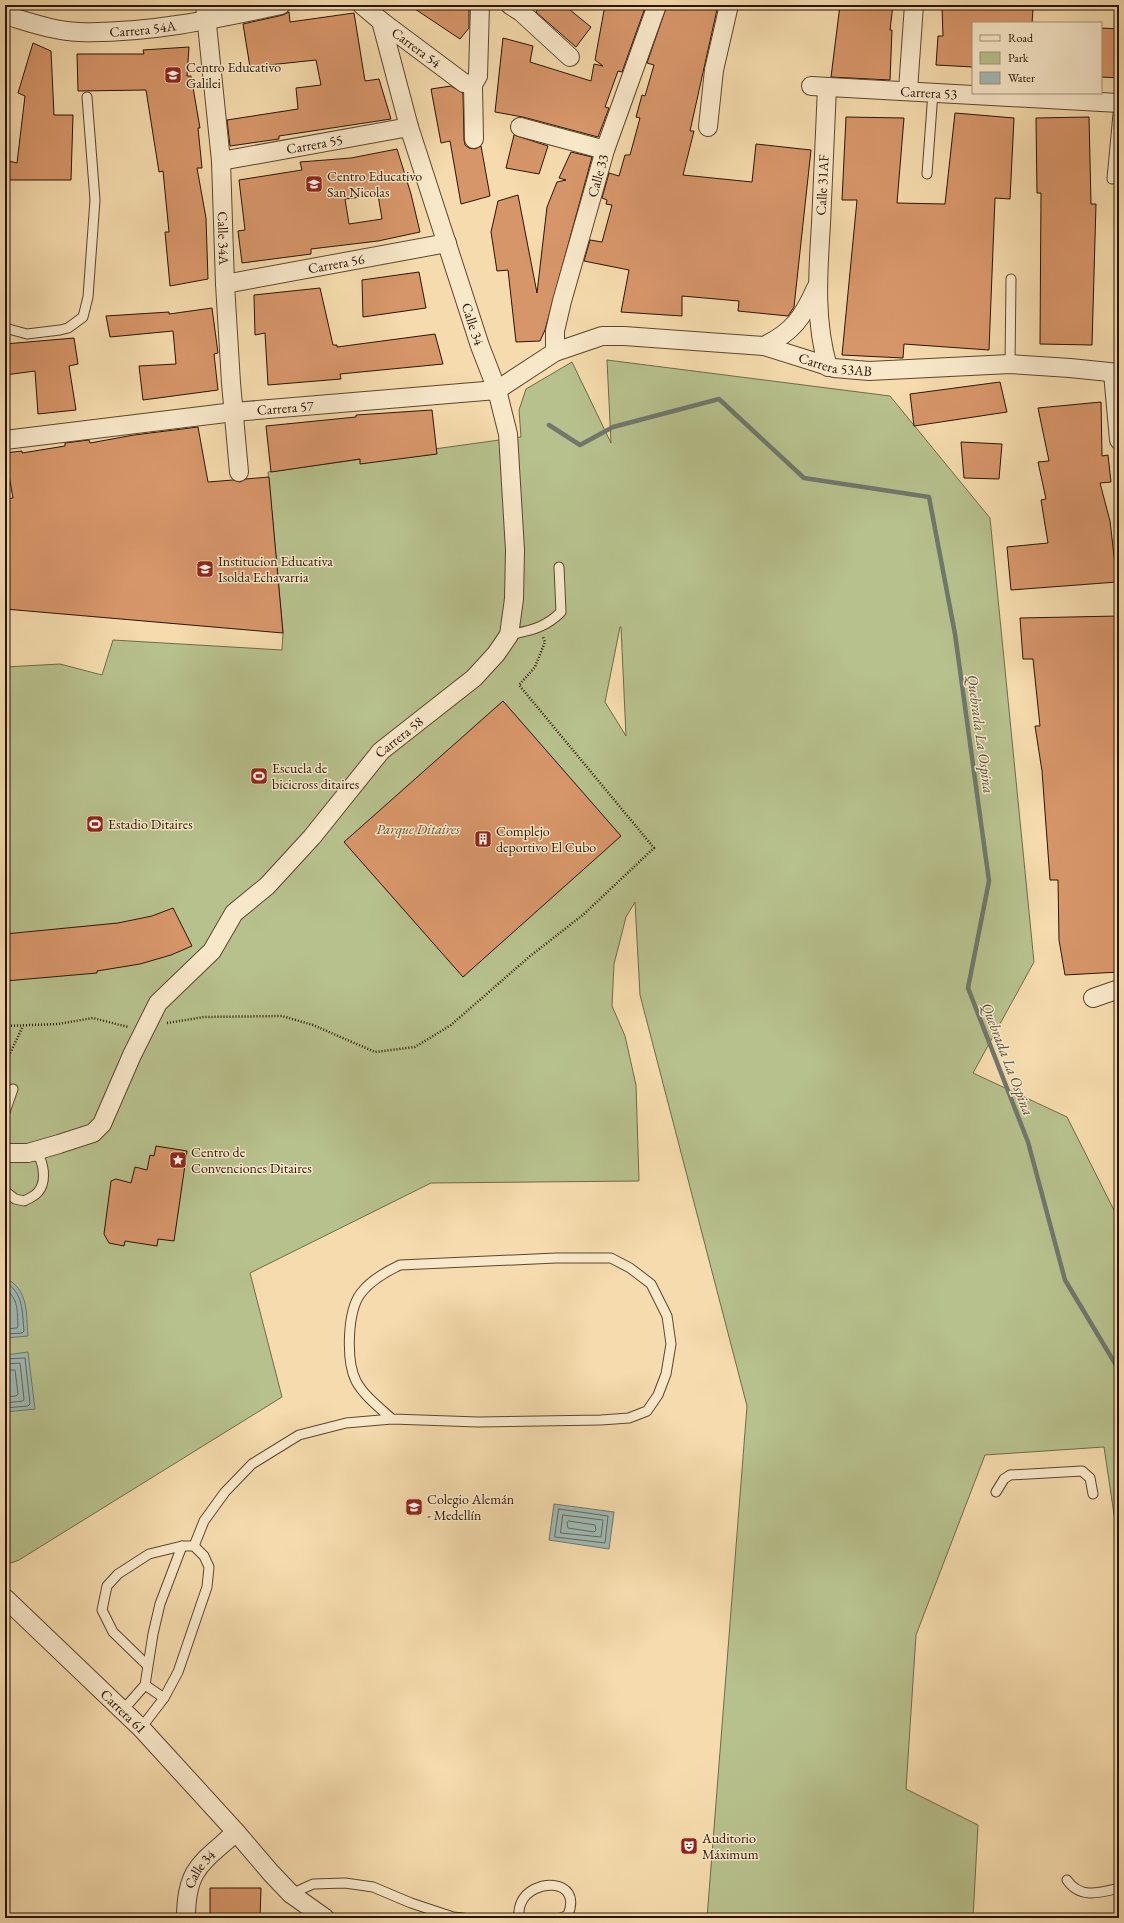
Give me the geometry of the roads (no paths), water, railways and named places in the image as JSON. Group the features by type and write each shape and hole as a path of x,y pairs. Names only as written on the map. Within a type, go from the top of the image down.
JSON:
{"street":[{"name":"Carrera 54A","path":"5,14 44,27 78,32 118,31 206,13 281,5"},
{"name":"Carrera 54","path":"362,5 464,83 473,86"},
{"path":"474,139 473,86 478,76 480,5"},
{"name":"Calle 33","path":"555,352 556,328 562,301 605,150 657,5"},
{"path":"708,128 714,70 729,5"},
{"path":"908,90 914,5"},
{"path":"519,7 570,57"},
{"name":"Calle 34A","path":"206,13 221,161 225,284 239,472"},
{"name":"Calle 34","path":"381,21 409,127 480,346 497,390 508,434 515,550 514,600 509,635"},
{"name":"Carrera 53","path":"819,87 908,90 1119,103"},
{"name":"Calle 31AF","path":"819,87 819,323 823,348 828,366"},
{"name":"Carrera 55","path":"221,161 409,127"},
{"path":"520,127 605,150"},
{"name":"Carrera 56","path":"225,284 447,243"},
{"name":"Calle 31AF","path":"764,346 779,339 793,328 807,308 818,283"},
{"path":"556,328 587,340"},
{"name":"Carrera 53AB","path":"555,352 602,336 624,336 764,346 828,366 869,371 1010,364 1116,373"},
{"name":"Carrera 57","path":"5,440 234,412 497,390 555,352"},
{"path":"1116,373 1119,440"},
{"name":"Carrera 58","path":"5,1153 28,1152 93,1133 102,1124 158,1003 212,951 234,914 267,886 312,837 382,751 474,678 496,654 509,635"},
{"path":"1093,998 1119,989"},
{"name":"Carrera 61","path":"5,1598 141,1728 236,1832 271,1874 291,1894 325,1918"},
{"name":"Calle 34","path":"186,1918 186,1899 189,1883 197,1867 236,1832"}],"lane":[{"path":"927,174 933,92"},
{"path":"5,328 27,334 60,330 68,328 83,317 88,297 95,200 87,97"},
{"path":"1112,179 1119,103"},
{"path":"1010,364 1011,279"},
{"path":"509,635 539,628 550,623 561,612 558,567"},
{"path":"5,1112 13,1089"},
{"path":"5,1191 15,1199 24,1201 38,1193 43,1181 44,1167 40,1158 28,1152"},
{"path":"194,1546 204,1521 225,1492 252,1464 300,1435 346,1423 392,1419 478,1422 601,1420 629,1418 646,1411 658,1395 666,1374 671,1344 667,1316 651,1284 630,1268 611,1258 556,1258 400,1265 379,1276 360,1294 350,1322 350,1348 356,1381 368,1396 392,1419"},
{"path":"996,1492 1004,1479 1010,1475 1082,1471 1090,1478 1093,1494"},
{"path":"123,1710 145,1685 147,1665 160,1604 182,1546"},
{"path":"141,1728 164,1698 178,1672 207,1587 209,1566 204,1556 194,1546 182,1546 149,1554 118,1574 107,1586 102,1610 113,1632 147,1665"},
{"path":"145,1685 164,1698"},
{"path":"1067,1880 1073,1889 1085,1893 1102,1892 1119,1888"},
{"path":"291,1894 313,1884 345,1883 373,1887 418,1906 453,1917 463,1918"},
{"path":"518,1918 520,1903 527,1893 543,1886 554,1884 563,1887 568,1894 571,1908 568,1915 560,1918"}],"water":[{"path":"5,1278 13,1283 22,1295 25,1303 28,1336 5,1338"},
{"path":"28,1352 35,1409 5,1412 5,1355"},
{"path":"554,1504 614,1512 609,1549 549,1540"}],"waterway":[{"name":"Quebrada La Ospina","path":"549,425 580,445 613,427 719,399 804,478 929,497 955,634 989,881 968,988 1028,1142 1065,1280 1119,1370"}],"place":[{"name":"Centro Educativo Galilei","path":"173,75"},
{"name":"Centro Educativo San Nicolas","path":"314,184"},
{"name":"Institucion Educativa Isolda Echavarria","path":"205,569"},
{"name":"Escuela de bicicross ditaires","path":"259,776"},
{"name":"Estadio Ditaires","path":"95,824"},
{"name":"Complejo deportivo El Cubo","path":"483,839"},
{"name":"Centro de Convenciones Ditaires","path":"178,1160"},
{"name":"Colegio Alemán - Medellín","path":"414,1507"},
{"name":"Auditorio Máximum","path":"689,1846"}],"park label":[{"name":"Parque Ditaires","path":"418,829"}]}
